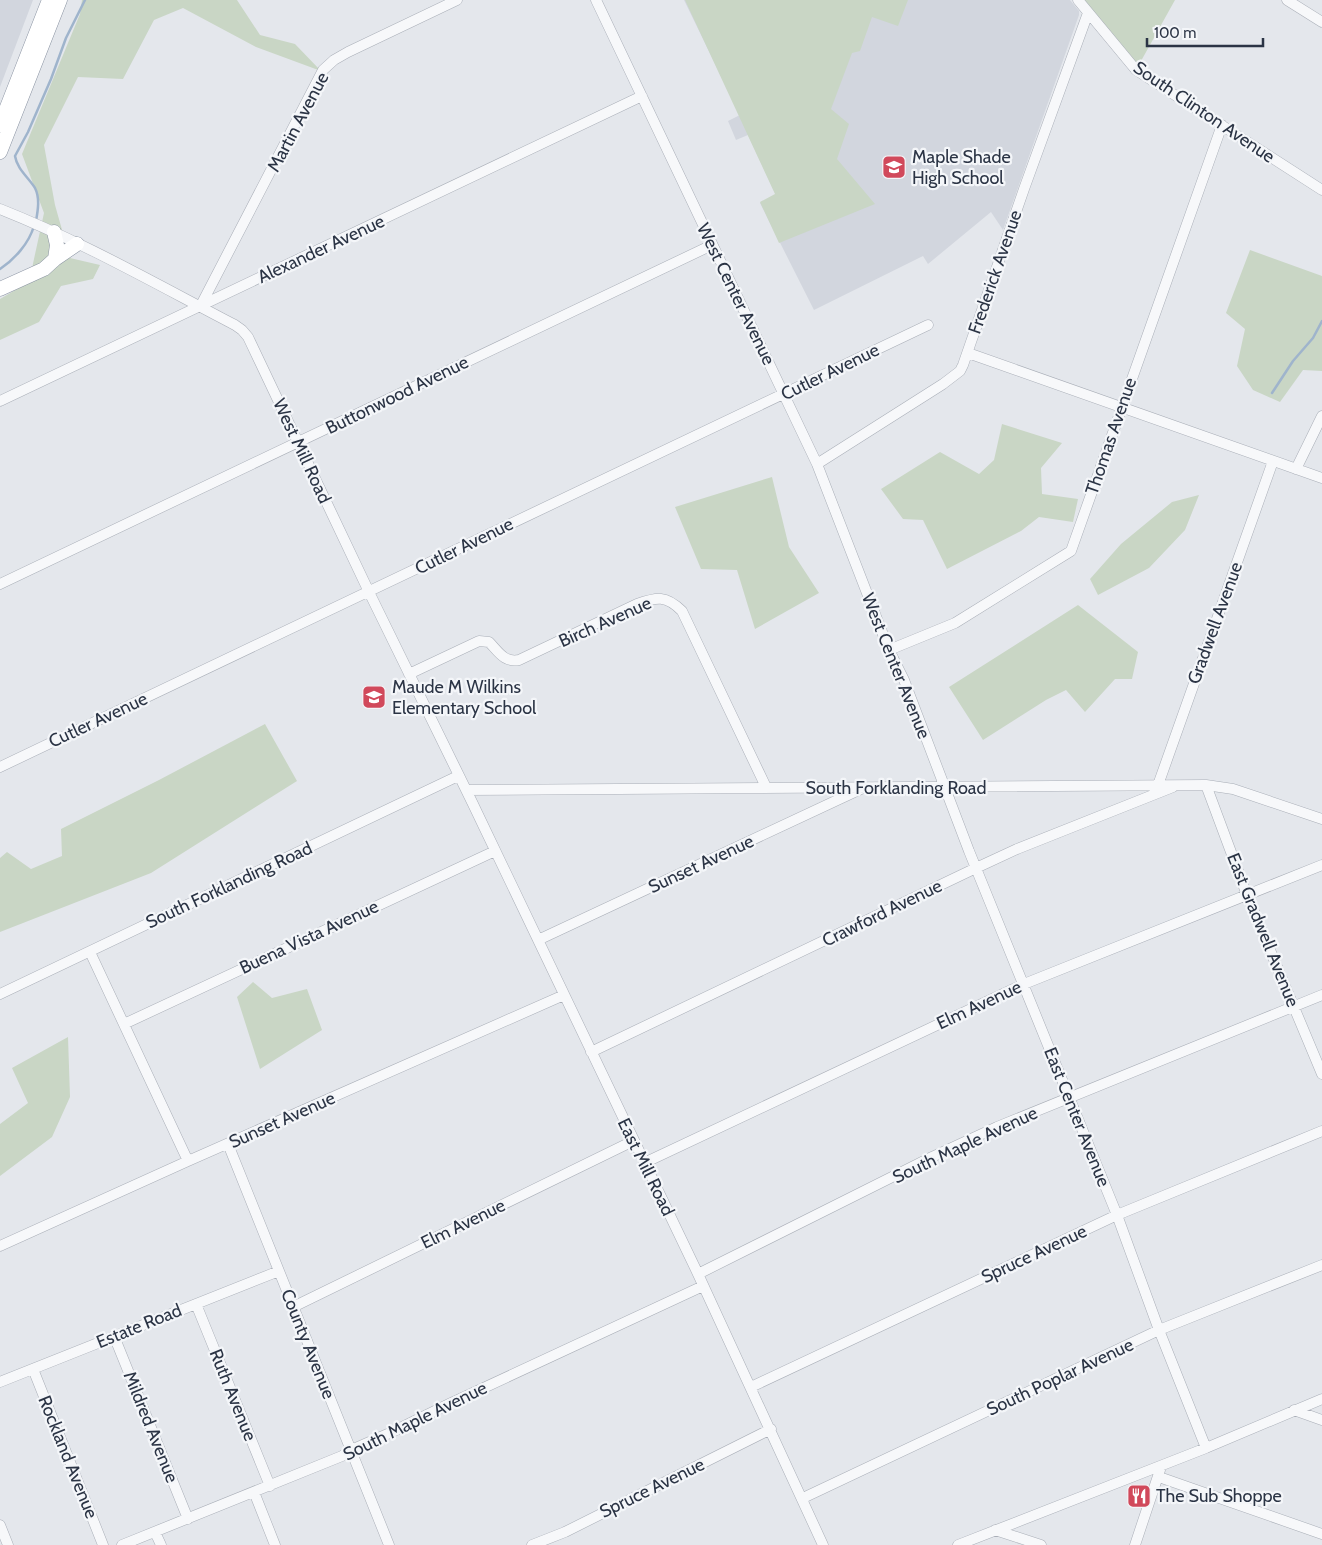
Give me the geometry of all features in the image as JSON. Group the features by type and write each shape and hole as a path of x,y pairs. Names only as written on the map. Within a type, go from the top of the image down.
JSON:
{"highway":[{"path":"0,125 49,0"},
{"path":"0,152 60,0"},
{"path":"0,111 10,99"},
{"path":"54,232 57,245 55,259"},
{"path":"0,289 44,269 77,244"}],"street":[{"name":"Martin Avenue","path":"200,307 323,70 334,60 348,52 457,0"},
{"name":"West Center Avenue","path":"596,0 817,464 889,650 904,680 944,787"},
{"name":"South Clinton Avenue","path":"1078,0 1136,70 1322,190"},
{"path":"1288,0 1322,22"},
{"name":"Frederick Avenue","path":"817,464 952,378 960,371 1088,13"},
{"name":"Alexander Avenue","path":"0,401 642,96"},
{"name":"Thomas Avenue","path":"889,650 955,623 1071,550 1222,125"},
{"name":"West Mill Road","path":"0,209 54,232 235,325 246,333 408,674 466,790"},
{"name":"Buttonwood Avenue","path":"0,584 712,245"},
{"name":"Cutler Avenue","path":"0,766 928,325"},
{"path":"968,353 1322,478"},
{"path":"1296,469 1322,416"},
{"name":"Gradwell Avenue","path":"1158,785 1273,461"},
{"name":"Birch Avenue","path":"408,674 483,640 489,642 506,660 519,660 637,604 653,598 668,600 682,611 766,787"},
{"name":"South Forklanding Road","path":"0,994 458,776"},
{"name":"Crawford Avenue","path":"591,1052 1017,849 1179,785"},
{"name":"South Forklanding Road","path":"466,790 1206,785 1233,789 1322,818"},
{"name":"East Gradwell Avenue","path":"1206,785 1247,895 1322,1074"},
{"name":"East Center Avenue","path":"944,787 1117,1215 1159,1330 1206,1448"},
{"name":"Sunset Avenue","path":"538,940 864,788"},
{"name":"East Mill Road","path":"466,790 698,1274 803,1498 823,1545"},
{"name":"Buena Vista Avenue","path":"124,1024 495,851"},
{"name":"Elm Avenue","path":"644,1163 1024,984 1322,864"},
{"path":"90,952 188,1161"},
{"name":"Sunset Avenue","path":"0,1246 564,995"},
{"name":"South Maple Avenue","path":"698,1274 932,1157 997,1127 1294,1008 1322,995"},
{"name":"Spruce Avenue","path":"751,1387 1117,1215 1322,1131"},
{"name":"Elm Avenue","path":"294,1307 633,1141"},
{"name":"County Avenue","path":"228,1144 389,1545"},
{"name":"South Poplar Avenue","path":"803,1498 1159,1330 1322,1265"},
{"name":"Estate Road","path":"0,1382 278,1270"},
{"name":"South Maple Avenue","path":"122,1545 342,1456 351,1450 703,1286"},
{"name":"Ruth Avenue","path":"196,1304 270,1486"},
{"name":"Mildred Avenue","path":"114,1336 188,1518"},
{"name":"Rockland Avenue","path":"33,1369 103,1545"},
{"path":"958,1545 1206,1448 1322,1399"},
{"path":"1294,1410 1322,1420"},
{"name":"Spruce Avenue","path":"532,1545 565,1532 771,1429"},
{"path":"1135,1545 1162,1465"},
{"path":"1159,1477 1322,1534"},
{"path":"254,1492 275,1545"},
{"path":"0,1525 8,1545"},
{"path":"995,1530 1041,1545"},
{"path":"155,1532 161,1545"}],"shaded area":[{"path":"0,0 33,0 0,87"},
{"name":"Maple Shade High School","path":"684,0 1070,0 1079,11 1079,15 1003,230 991,212 928,264 923,256 814,310 760,203 776,195 748,135 736,140 728,121 740,115"}],"green space":[{"path":"82,0 237,0 260,35 295,44 321,71 256,47 183,8 154,20 123,79 78,77 44,145 55,205 70,258 100,265 93,279 61,286 39,322 0,340 0,299 29,282 44,213 22,154 80,14"},
{"path":"685,0 908,0 898,26 872,17 860,51 852,53 831,109 849,124 837,159 875,204 779,243 760,202 775,194"},
{"path":"1078,0 1175,0 1136,70"},
{"path":"1250,250 1322,276 1322,371 1303,370 1280,402 1253,390 1237,366 1245,329 1226,313"},
{"path":"1002,424 1062,443 1041,468 1042,494 1078,499 1073,522 1039,517 1021,531 947,569 923,520 903,519 881,489 940,452 979,474 994,460"},
{"path":"772,477 789,547 819,593 755,629 737,570 701,569 675,507"},
{"path":"1199,495 1185,530 1149,568 1098,595 1090,579 1121,544 1172,502"},
{"path":"1078,605 1138,652 1132,679 1115,679 1085,712 1066,690 1046,700 983,740 949,687"},
{"path":"265,724 297,781 151,873 0,932 0,858 7,852 31,869 62,856 61,829"},
{"path":"253,982 272,998 307,989 322,1030 260,1069 237,997"},
{"path":"68,1037 70,1097 52,1137 0,1176 0,1124 28,1103 12,1068"}],"waterway":[{"path":"36,221 37,192 20,169 15,156 28,132 66,38 85,0"},
{"path":"0,269 21,250 34,226"},
{"path":"1272,393 1293,361 1313,338 1322,321"}],"place":[{"name":"Maple Shade High School","path":"894,167"},
{"name":"Maude M Wilkins Elementary School","path":"374,697"},
{"name":"The Sub Shoppe","path":"1139,1496"}]}
